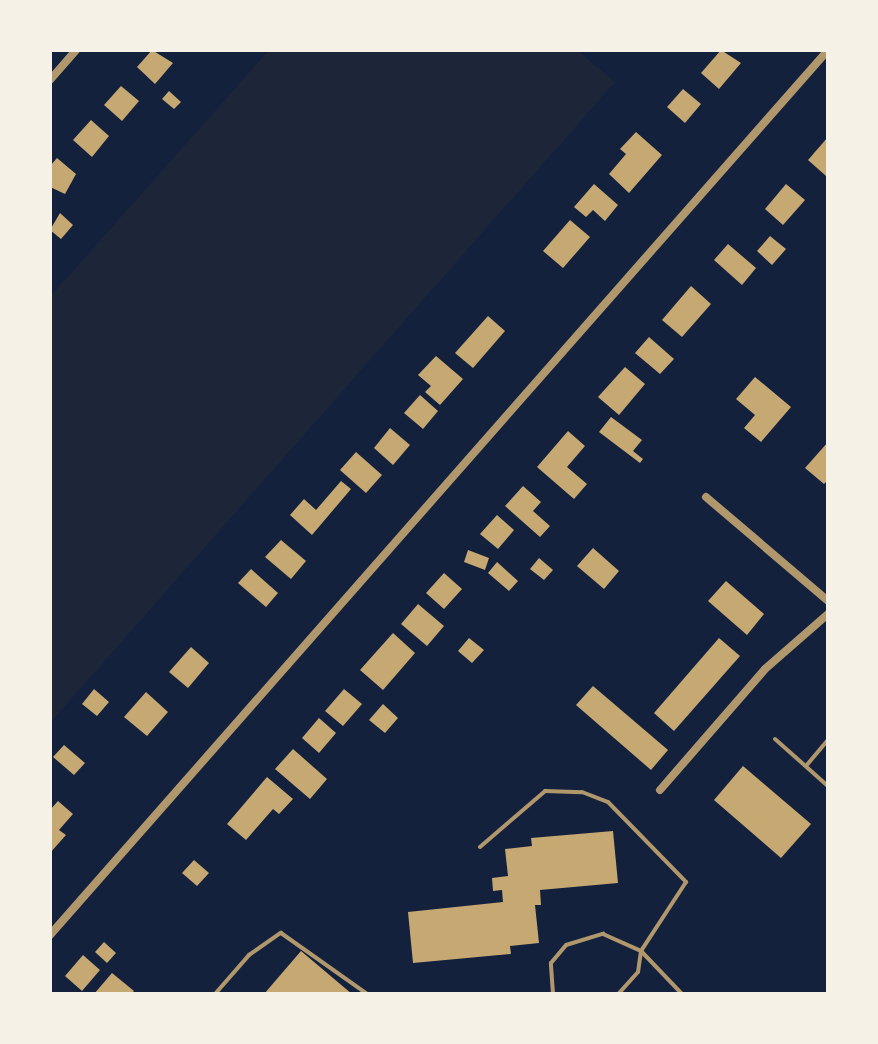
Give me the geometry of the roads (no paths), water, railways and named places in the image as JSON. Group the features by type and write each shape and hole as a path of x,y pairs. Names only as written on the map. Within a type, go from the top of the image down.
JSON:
{"street":[{"path":"50,80 76,50"},
{"path":"50,935 828,50"},
{"path":"706,496 828,601"},
{"path":"660,790 765,669 828,614"}],"lane":[{"path":"775,739 828,786"},
{"path":"806,766 828,740"},
{"path":"480,847 545,791 582,792 608,802 686,882 642,951 638,972 618,994"},
{"path":"215,994 250,955 281,933 366,994"},
{"path":"554,994 551,964 566,945 603,934 642,951 682,994"}]}
